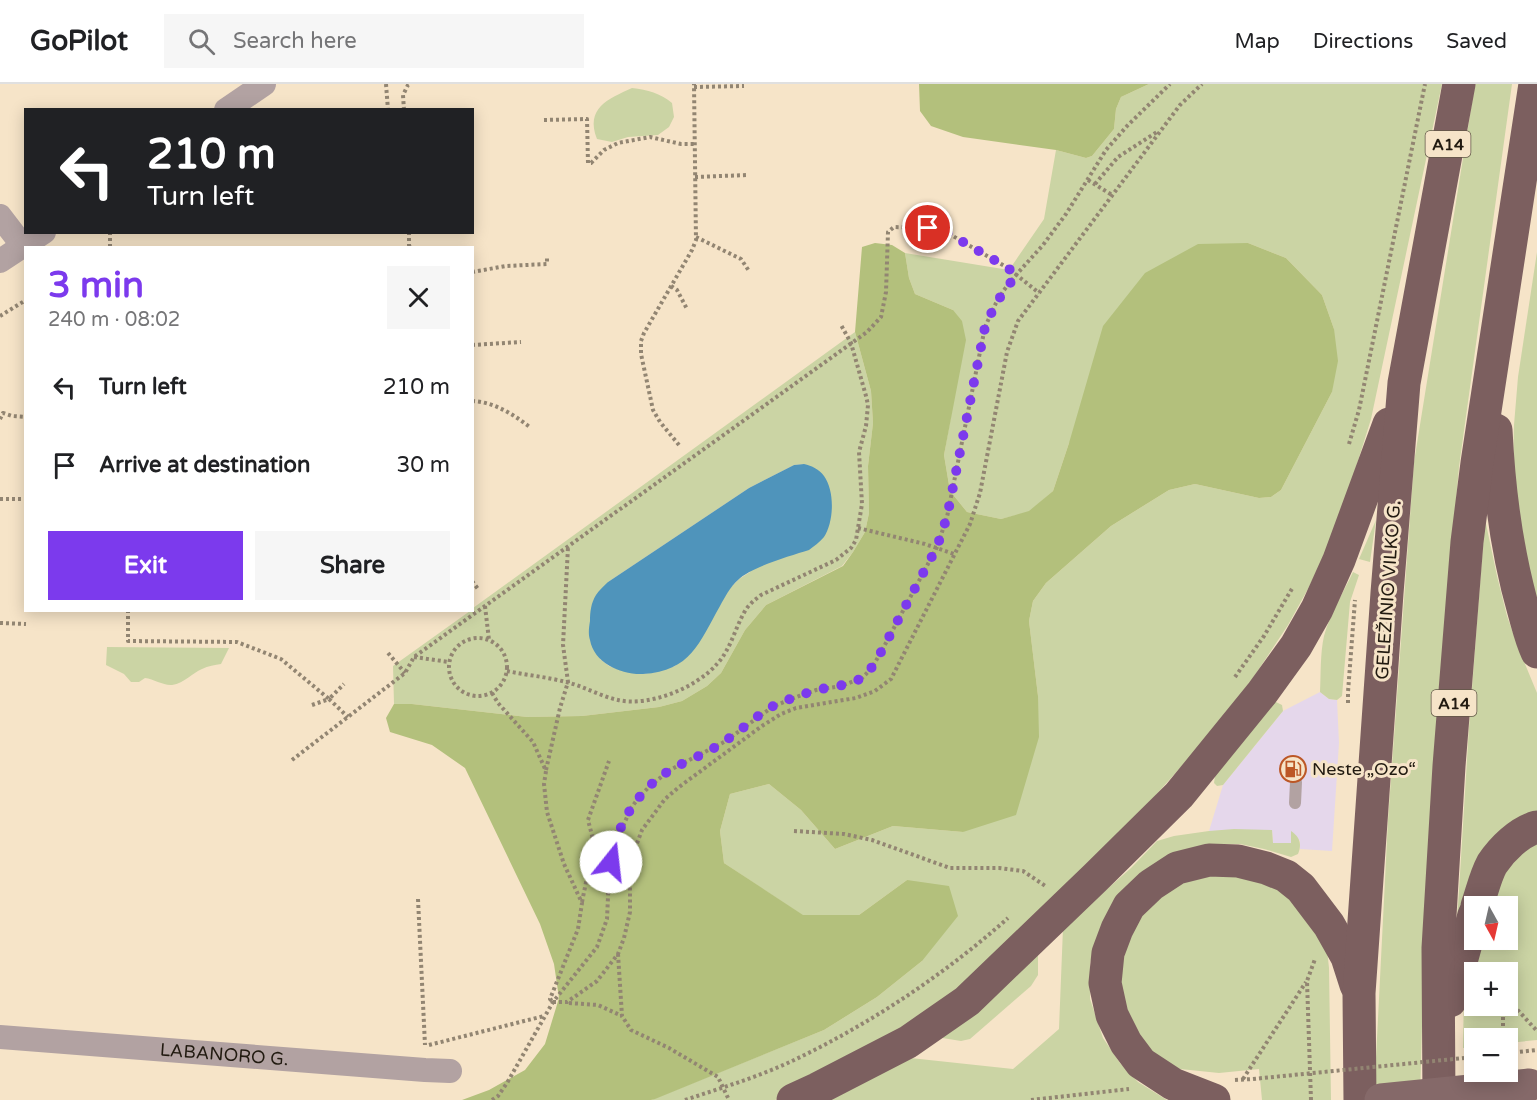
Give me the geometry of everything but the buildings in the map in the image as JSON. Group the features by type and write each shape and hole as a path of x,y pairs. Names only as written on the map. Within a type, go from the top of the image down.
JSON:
{"highway":[{"name":"GELEŽINIO VILKO G.","path":"1360,1100 1359,993 1404,383 1459,84"},
{"name":"A14","path":"1439,1100 1438,948 1449,766 1467,542 1535,84"},
{"path":"1492,365 1498,476 1507,535 1518,591 1537,652"},
{"path":"793,1100 908,1042 967,1001 1049,895 1096,877 1179,795 1255,702 1296,646 1317,609 1339,560 1404,383"},
{"path":"1480,896 1491,865 1499,855 1521,835 1537,827"},
{"path":"1214,1100 1173,1084 1141,1064 1126,1043 1112,1015 1105,983 1108,953 1129,906 1151,885 1178,868 1209,860 1238,861 1286,876 1301,888 1329,925 1347,957 1359,993"},
{"path":"1438,1043 1464,950"}],"main road":[{"path":"1381,1100 1533,1083"}],"street":[{"path":"229,108 264,84"},
{"path":"0,216 23,246"},
{"path":"0,261 41,234"},
{"name":"LABANORO G.","path":"0,1037 450,1071"}],"lane":[{"path":"1295,803 1296,782"}],"path":[{"path":"386,84 388,108"},
{"path":"404,108 403,95 410,84"},
{"path":"492,1100 498,1096 507,1083 553,1002 597,947 607,919 613,849 631,808 650,786 670,770 724,742 774,706 816,690 842,686 862,678 871,669 937,547 947,517 985,327 996,303 1066,214 1106,150 1170,84"},
{"path":"567,1002 597,981 618,954 630,912 632,862 642,830 653,813 672,793 781,714 796,708 856,698 875,691 891,679 970,524 980,493 1007,352 1018,321 1180,105 1202,84"},
{"path":"1346,453 1359,410 1425,84"},
{"path":"680,445 653,410 641,354 641,341 692,250 696,237 694,86 744,86"},
{"path":"544,120 587,119 588,163 591,163 604,150 618,143 650,137 681,144 694,144"},
{"path":"1095,184 1118,157 1161,130"},
{"path":"695,177 748,176"},
{"path":"1087,179 1112,195"},
{"path":"292,760 405,673 414,657 867,332 881,317 886,292 888,232 894,227 928,228 946,232 999,263 1039,293"},
{"path":"696,237 741,259 749,271"},
{"path":"474,272 506,266 547,264 547,257"},
{"path":"671,286 677,290 687,309"},
{"path":"0,316 24,301"},
{"path":"507,671 567,682 592,693 626,702 649,700 673,693 690,686 717,664 729,646 745,610 752,602 761,595 843,555 856,540 862,504 859,452 866,426 868,405 852,344 841,325"},
{"path":"474,345 521,342"},
{"path":"474,401 492,405 531,428"},
{"path":"0,419 3,413 24,417"},
{"path":"0,499 24,499"},
{"path":"858,528 937,547 954,555"},
{"path":"568,546 563,645 567,682 544,784 547,812 564,864 582,903"},
{"path":"1230,684 1264,636 1295,583"},
{"path":"474,584 478,589"},
{"path":"1349,708 1354,603 1357,592"},
{"path":"485,606 489,640"},
{"path":"128,612 128,641 237,642 281,659 348,717"},
{"path":"0,623 26,624"},
{"path":"473,638 482,638 498,646 504,653 507,671 504,680 492,693 474,696 457,688 449,672 449,662 457,646 473,638"},
{"path":"388,653 405,673"},
{"path":"414,657 449,662"},
{"path":"312,705 329,699 344,684"},
{"path":"492,693 498,703 533,742 546,771"},
{"path":"756,719 762,726"},
{"path":"553,1002 550,999 578,929 594,843 588,820 609,761"},
{"path":"795,831 844,834 872,840 950,868 999,868 1023,871 1049,895"},
{"path":"418,899 425,1070"},
{"path":"685,1100 790,1062 846,1033 916,989 976,947 1011,916"},
{"path":"1243,1080 1307,981 1329,925"},
{"path":"618,954 622,1016 631,1030 669,1048 718,1077 729,1100"},
{"path":"1307,981 1311,1100"},
{"path":"553,1002 598,1005 622,1016"},
{"path":"1503,1028 1503,1016 1514,1006 1537,1031"},
{"path":"425,1046 545,1016"},
{"path":"1518,1052 1537,1050"},
{"path":"1253,1079 1464,1058"},
{"path":"1031,1100 1173,1084"}],"shaded area":[{"path":"1320,692 1329,699 1337,700 1339,743 1332,851 1300,849 1300,841 1291,832 1291,843 1273,843 1272,830 1209,831 1223,785 1283,711"}],"green space":[{"path":"919,84 1149,84 1121,97 1116,109 1114,129 1092,156 1086,158 1056,150 963,137 931,126 920,111"},
{"path":"1149,84 1442,84 1371,419 1333,536 1309,587 1288,625 1253,678 1205,740 1154,797 953,996 810,1085 775,1100 651,1100 824,1030 877,997 922,961 907,880 859,915 802,915 724,863 720,831 730,794 769,784 801,810 835,849 893,826 963,832 1038,696 1029,621 1033,601 1046,583 1111,526 1169,490 1195,484 1259,498 1271,497 1281,490 1332,392 1334,329 1322,295 1286,258 1248,243 1069,443 1053,491 1029,512 1001,519 967,512 950,491 944,455 951,416 953,310 915,294 909,278 905,253 1009,270 1044,219 1056,150 1086,158 1092,156 1114,129 1116,109 1121,97"},
{"path":"1475,84 1512,84 1459,467 1440,685 1425,915 1420,1100 1376,1100 1388,820 1414,462"},
{"path":"632,88 654,92 672,103 674,117 669,127 658,135 628,137 612,142 597,139 594,128 596,112 607,101"},
{"path":"875,243 892,245 905,253 909,278 915,294 953,310 962,321 966,340 944,455 950,491 967,512 1001,519 1029,511 1053,491 1103,326 1145,273 1198,244 1248,243 1286,258 1322,295 1334,329 1338,361 1332,392 1281,490 1271,497 1259,498 1195,484 1169,490 1111,526 1046,583 1033,601 1029,621 1038,696 1039,737 1016,815 963,832 893,826 835,849 801,810 769,784 730,794 720,831 724,863 803,915 859,915 907,880 949,886 958,916 922,961 877,997 824,1030 655,1099 462,1100 489,1090 525,1070 545,1044 559,998 554,964 540,924 465,768 432,745 390,732 386,718 394,704 527,717 582,716 659,707 682,701 707,686 721,673 745,630 766,605 843,566 865,532 869,513 868,466 873,423 871,391 855,332 862,247"},
{"path":"1537,252 1537,608 1528,574 1513,467 1518,377"},
{"path":"855,332 871,391 873,423 868,466 869,513 865,532 842,566 766,605 745,630 721,673 707,686 682,701 659,707 582,716 527,717 394,704 393,666 469,612 474,612 474,607","holes":["804,464 750,572 739,579 675,666 643,674 623,671 609,666 600,659 608,582 749,488 794,465"]},
{"path":"1485,519 1507,616 1537,693 1537,812 1483,896 1464,896 1464,926 1456,939"},
{"path":"1376,520 1370,562 1359,559"},
{"path":"1353,572 1359,575 1350,602 1342,696 1337,700 1329,699 1320,692 1324,636"},
{"path":"107,647 229,648 221,664 204,668 181,682 169,685 145,678 139,682 131,682 124,674 106,665"},
{"path":"1276,702 1282,705 1283,711 1223,785 1217,786 1214,783 1215,776 1271,704"},
{"path":"1234,829 1272,830 1273,843 1291,843 1291,831 1299,841 1298,854 1291,857 1240,844 1224,844 1100,929 1090,963 1090,999 1103,1038 1120,1063 1138,1082 1167,1100 819,1100 901,1057 1013,1069 1059,1029 1063,928 1131,868 1157,841 1174,836"},
{"path":"1537,839 1537,1040 1518,1042 1518,1028 1464,1028 1463,1048 1464,990 1464,1016 1518,1016 1518,962 1472,962 1475,950 1518,950 1518,896 1494,896 1505,866"},
{"path":"1234,874 1284,889 1327,949 1331,1100 1262,1100 1259,1069 1219,1073 1180,1069 1157,1059 1135,1031 1120,993 1123,961 1131,930 1150,904 1181,883 1206,875"},
{"path":"1038,952 1038,975 1031,986 970,1039 961,1041 930,1036"}],"water":[{"path":"804,464 815,468 822,474 830,490 832,506 830,523 821,541 809,550 761,566 738,580 728,592 692,653 672,667 659,672 635,674 610,666 597,655 589,635 591,611 596,595 608,582 749,488 794,465"}],"place":[{"name":"Neste „Ozo“","path":"1293,769"}],"route":[{"path":"611,862 613,849 631,808 650,786 670,770 724,742 774,706 816,690 842,686 862,678 880,654 937,547 947,517 985,327 996,303 1016,275 946,232 928,228"}]}
